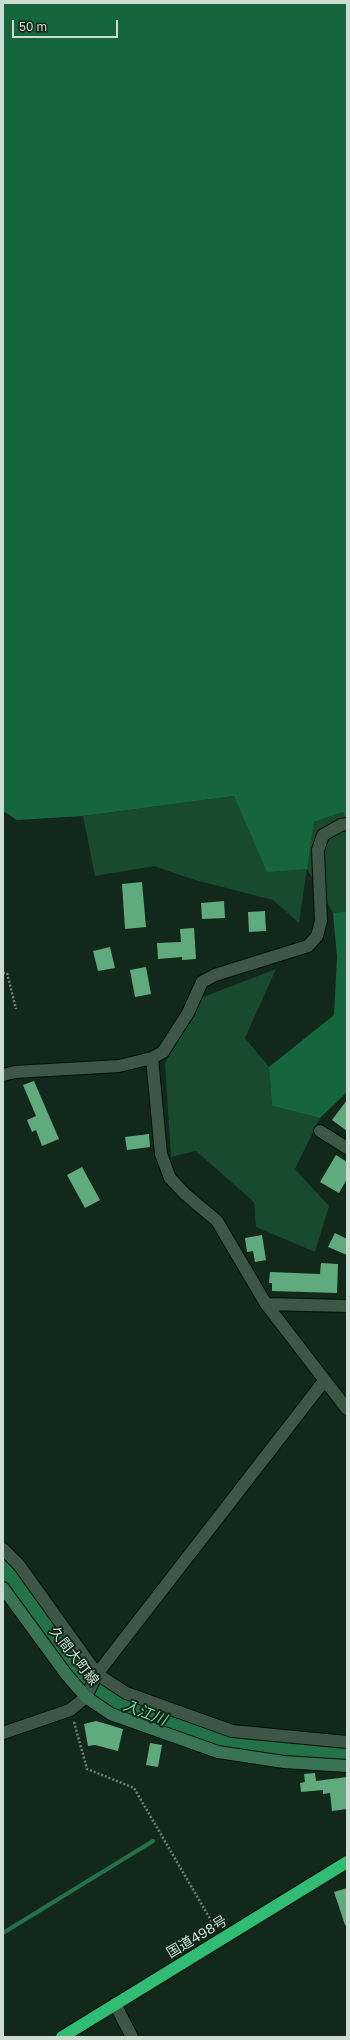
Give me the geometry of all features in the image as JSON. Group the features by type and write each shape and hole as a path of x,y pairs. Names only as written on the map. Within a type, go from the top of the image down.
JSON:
{"highway":[{"name":"国道498号","path":"62,2037 347,1862"}],"main road":[{"name":"久間大町線","path":"3,1588 66,1674 86,1697 111,1714 218,1752 284,1762 347,1766"}],"street":[{"path":"3,1075 15,1072 119,1066 152,1058 163,1052 188,1013 202,982 215,975 308,946 317,936 321,921 318,850 323,835 341,825 347,824"},
{"path":"152,1058 161,1154 170,1178 185,1194 217,1221 266,1304 347,1409"},
{"path":"320,1131 347,1148"},
{"path":"266,1304 347,1306"},
{"path":"3,1733 70,1710 86,1697 97,1674 324,1381"},
{"path":"3,1549 19,1565 97,1674 126,1693 232,1732 347,1742"},
{"path":"115,2004 132,2037"}],"path":[{"path":"3,973 7,973 16,1009"},
{"path":"70,1710 87,1769 134,1788 222,1940"}],"green space":[{"path":"3,3 347,3 347,820 343,812 314,822 307,869 267,872 234,796 83,816 17,820 3,811"},
{"path":"234,796 306,869 314,822 343,812 347,820 347,911 333,913 307,869 299,923 273,900 195,880 154,866 95,876 83,816"},
{"path":"347,911 347,1092 320,1118 272,1106 269,1067 334,1015 337,957 333,913"},
{"path":"276,969 245,1038 269,1067 272,1106 320,1118 295,1169 329,1206 315,1252 256,1227 254,1202 196,1151 171,1157 165,1063 203,997"}],"building":[{"path":"142,882 146,927 125,929 122,884"},
{"path":"224,901 225,918 202,919 201,903"},
{"path":"265,911 266,931 249,932 248,912"},
{"path":"194,928 196,959 182,960 182,957 158,959 157,943 181,942 180,929"},
{"path":"110,947 115,968 98,971 93,951"},
{"path":"146,967 151,994 135,997 130,970"},
{"path":"34,1081 59,1139 42,1146 36,1130 32,1132 27,1120 36,1116 23,1085"},
{"path":"347,1100 347,1131 332,1120"},
{"path":"149,1134 150,1147 127,1150 125,1137"},
{"path":"336,1155 347,1162 347,1179 339,1193 320,1182"},
{"path":"82,1167 100,1200 85,1208 67,1175"},
{"path":"335,1233 347,1239 347,1255 328,1247"},
{"path":"262,1235 266,1260 255,1262 253,1251 247,1252 245,1238"},
{"path":"321,1263 338,1264 337,1293 272,1291 272,1283 269,1283 270,1272 320,1274"},
{"path":"96,1721 123,1729 118,1751 95,1745 88,1746 84,1724"},
{"path":"150,1743 162,1745 158,1767 146,1765"},
{"path":"315,1773 316,1781 347,1777 347,1809 332,1811 330,1793 323,1794 323,1790 301,1792 300,1783 305,1782 304,1774"},
{"path":"347,1888 347,1925 345,1925 334,1892"}],"waterway":[{"name":"入江川","path":"3,1567 15,1579 82,1675 121,1706 218,1740 285,1752 347,1756"},
{"path":"3,1933 153,1841"}]}
